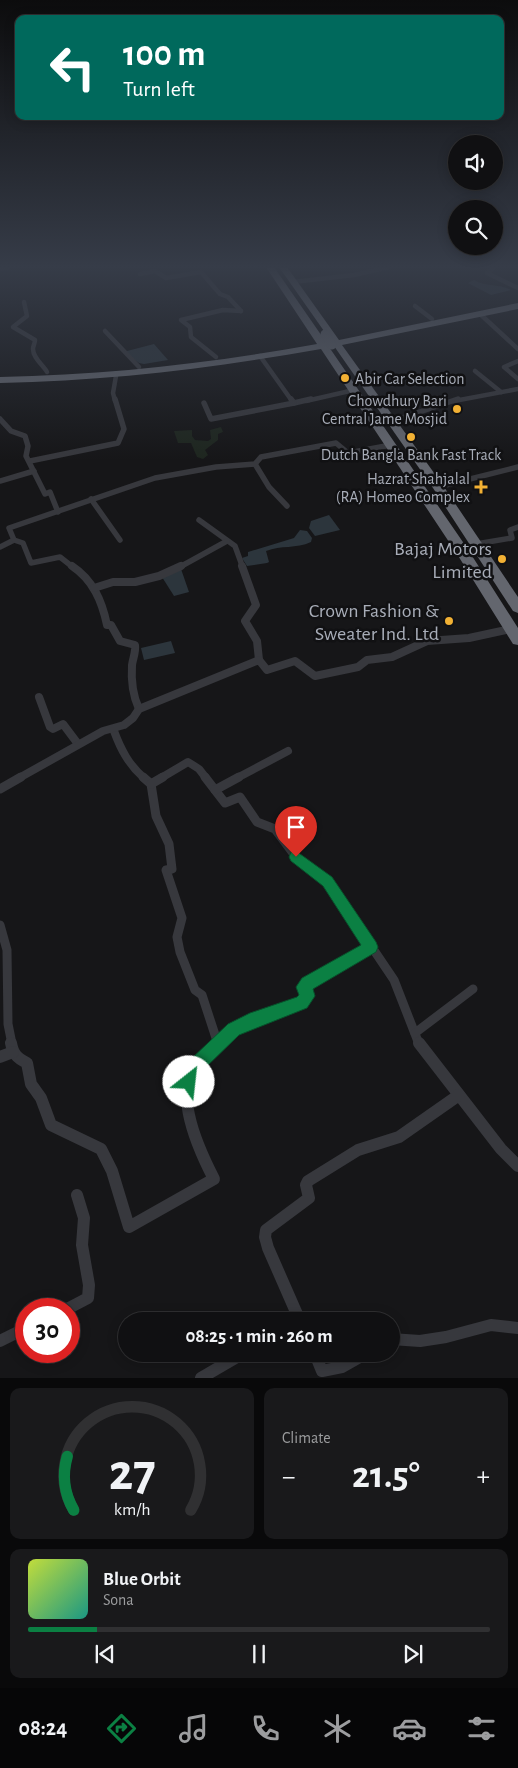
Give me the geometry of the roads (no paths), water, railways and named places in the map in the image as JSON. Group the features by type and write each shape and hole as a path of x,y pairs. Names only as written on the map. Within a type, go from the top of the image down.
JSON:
{"highway":[{"path":"320,331 438,487 518,608"},
{"path":"322,331 354,390 518,640"},
{"path":"0,380 62,380 213,365 374,331"},
{"path":"0,371 47,372 139,367 328,341 383,331"},
{"path":"328,341 430,484 518,618"}],"street":[{"path":"19,331 35,340 36,346 33,349 35,357 47,372"},
{"path":"105,331 115,344 139,367"},
{"path":"191,331 192,337 216,357"},
{"path":"499,331 518,348"},
{"path":"260,356 294,403"},
{"path":"518,361 504,367 518,379"},
{"path":"475,371 501,392"},
{"path":"30,462 118,444 124,429 113,393 116,376"},
{"path":"390,422 462,398 518,389"},
{"path":"204,403 211,419 354,390"},
{"path":"0,419 11,431 26,436 28,446 26,456 45,494 50,492 58,512"},
{"path":"14,540 9,528 11,527 155,478 216,467 255,464 261,457 336,443 348,453 390,445"},
{"path":"255,464 268,488 287,506"},
{"path":"438,487 518,466"},
{"path":"0,481 34,471"},
{"path":"91,499 120,540"},
{"path":"199,520 235,546 240,554 256,605 245,622 258,641 259,660 267,670 295,661 315,676 329,675 358,667 368,660 392,657 427,642 469,638 511,629"},
{"path":"476,544 512,538 510,530 518,527"},
{"path":"0,547 14,540 23,543 31,563 60,556 66,565 81,572 94,588 104,609 107,625 111,624 120,641 135,646 136,650 132,668 135,686 132,693 139,709 136,717 114,731 103,730 0,789"},
{"path":"94,588 113,582 135,582 159,576 227,541"},
{"path":"139,709 219,674 259,660"},
{"path":"38,697 50,727 53,729 63,724 78,744"},
{"path":"114,731 122,751 134,768 151,784 156,816 169,844 172,869 166,870 182,918 177,937 180,952 195,990 198,994 202,995 218,1044"},
{"path":"215,790 288,751"},
{"path":"151,784 188,762 199,769 225,804 240,797 254,820 262,827 275,830 296,857 328,882 394,980 420,1046 518,1166"},
{"path":"0,925 7,950 8,1024 13,1052 19,1059 27,1063 31,1084 41,1098 51,1125 101,1149 112,1171 129,1227 214,1179 202,1157 188,1096 191,1075 196,1066 233,1030 250,1021 302,1003 307,996 304,987 308,983 370,947"},
{"path":"415,1033 473,989"},
{"path":"0,1057 13,1052"},
{"path":"296,1312 268,1248 265,1237 266,1230 310,1198 306,1185 308,1181 358,1150 399,1137 459,1095"},
{"path":"76,1195 84,1218 82,1245 89,1285 88,1298 80,1302"},
{"path":"400,1340 420,1341 446,1337 491,1325 518,1328"},
{"path":"0,1341 15,1334"},
{"path":"201,1378 226,1362"},
{"path":"318,1362 322,1371 342,1367 351,1362"}],"place":[{"name":"Abir Car Selection","path":"345,378"},
{"name":"Chowdhury Bari Central Jame Mosjid","path":"457,409"},
{"name":"Dutch Bangla Bank Fast Track","path":"411,437"},
{"name":"Hazrat Shahjalal (RA) Homeo Complex","path":"481,487"},
{"name":"Bajaj Motors Limited","path":"502,559"},
{"name":"Crown Fashion & Sweater Ind. Ltd","path":"449,621"}]}
